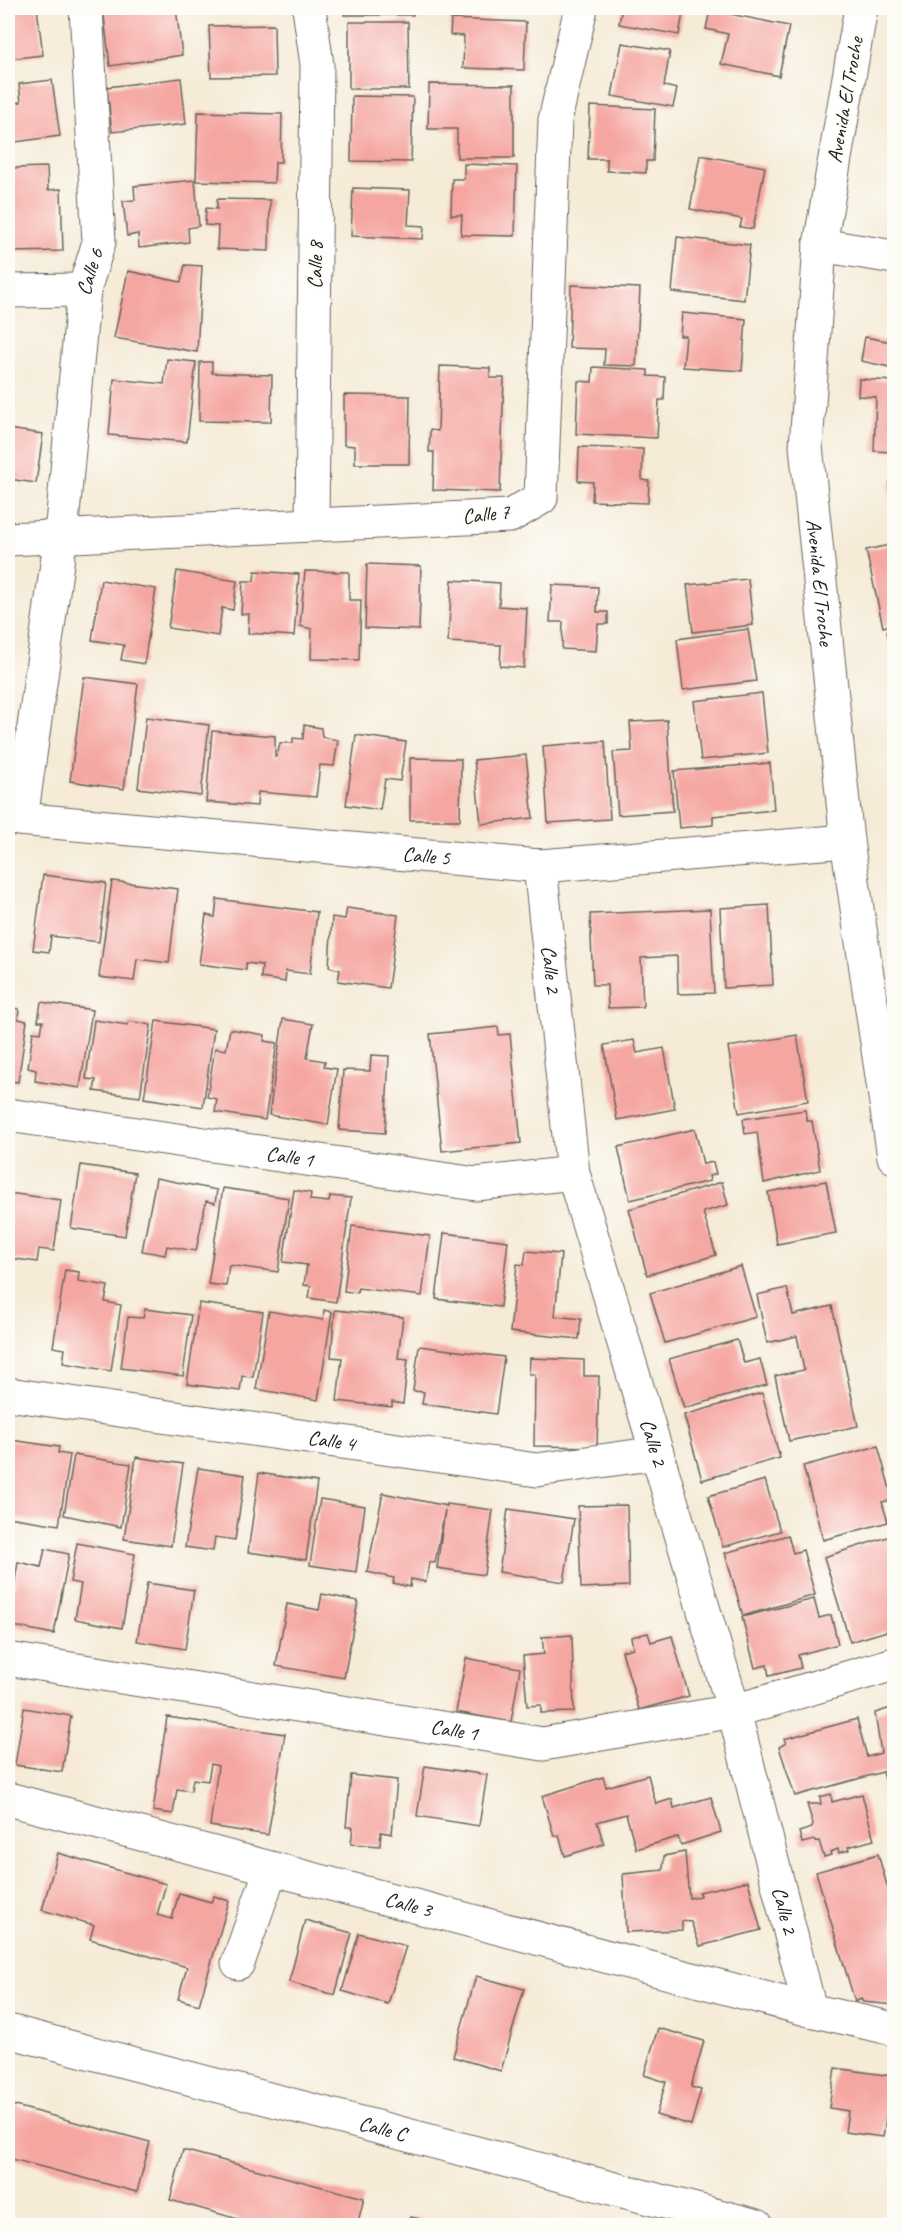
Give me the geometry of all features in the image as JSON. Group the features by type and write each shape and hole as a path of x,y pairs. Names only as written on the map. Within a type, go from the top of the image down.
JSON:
{"street":[{"name":"Calle 6","path":"14,818 61,535 84,290 99,242 87,8"},
{"name":"Calle 8","path":"309,8 317,65 312,523"},
{"name":"Calle 7","path":"8,538 510,516 541,498 555,120 581,8"},
{"name":"Avenida El Troche","path":"861,8 820,244 806,446 847,841 894,1157"},
{"path":"820,244 894,257"},
{"path":"8,291 84,290"},
{"name":"Calle 5","path":"14,818 540,866 847,841"},
{"name":"Calle 2","path":"540,866 573,1173 734,1711 810,2010"},
{"name":"Calle 1","path":"8,1115 476,1184 573,1173"},
{"name":"Calle 4","path":"8,1394 537,1470 657,1453"},
{"name":"Calle 1","path":"8,1659 543,1744 734,1711 894,1664"},
{"name":"Calle 3","path":"8,1799 810,2010 894,2029"},
{"path":"238,1963 271,1869"},
{"name":"Calle C","path":"8,2031 757,2226"}],"building":[{"path":"8,8 37,8 43,55 8,59"},
{"path":"103,8 176,8 182,55 110,66"},
{"path":"344,8 413,8 413,15 344,15"},
{"path":"622,8 684,8 679,35 619,24"},
{"path":"738,8 777,8 777,13"},
{"path":"710,10 789,26 779,76 721,64 728,34 706,29"},
{"path":"451,19 526,22 524,70 463,68 464,36 450,35"},
{"path":"349,22 408,22 409,89 349,89"},
{"path":"274,25 275,76 211,77 209,26"},
{"path":"622,43 670,51 664,86 677,89 673,107 612,96"},
{"path":"181,78 186,124 112,132 107,87"},
{"path":"52,80 60,136 8,143 8,104 21,102 19,84"},
{"path":"429,84 514,85 514,158 457,158 457,129 428,129"},
{"path":"352,96 413,97 411,162 351,161"},
{"path":"590,106 655,109 653,161 646,161 646,173 607,171 607,159 588,159"},
{"path":"198,112 282,114 281,162 275,162 274,183 196,181"},
{"path":"700,155 765,167 753,229 740,227 742,219 690,209"},
{"path":"464,164 517,166 515,236 461,235 462,215 451,215 452,179 464,179"},
{"path":"47,167 48,190 61,189 63,251 8,252 8,193 13,193 13,168"},
{"path":"195,180 199,226 188,228 189,242 139,248 138,234 127,236 123,201 135,200 134,186"},
{"path":"353,188 410,190 408,225 424,226 423,239 351,236"},
{"path":"217,199 270,200 269,251 217,249 218,226 205,225 206,208 217,209"},
{"path":"677,237 750,245 744,300 672,292"},
{"path":"185,265 202,266 197,352 114,338 128,271 181,282"},
{"path":"571,285 640,288 636,366 604,365 605,349 569,348"},
{"path":"682,313 746,319 742,371 683,367 686,336 680,336"},
{"path":"893,334 894,368 861,361 865,337 892,342"},
{"path":"167,359 196,362 187,442 109,435 114,379 164,384"},
{"path":"200,362 212,362 212,373 272,375 271,422 199,421"},
{"path":"440,366 490,368 490,378 504,378 500,492 433,490 434,452 429,452 430,430 438,431"},
{"path":"593,367 648,370 648,376 665,377 664,400 659,400 657,438 576,434 578,381 592,382"},
{"path":"859,379 894,381 894,452 874,451 876,397 858,396"},
{"path":"344,395 410,396 409,464 355,464 355,446 344,445"},
{"path":"8,429 43,434 36,483 8,479"},
{"path":"579,447 643,449 642,480 649,481 648,503 592,501 593,482 578,481"},
{"path":"889,483 894,483 894,522 893,522"},
{"path":"894,544 894,624 883,627 866,550"},
{"path":"367,564 421,566 419,630 365,628"},
{"path":"177,571 237,581 233,610 222,608 218,636 168,628"},
{"path":"255,571 299,574 294,636 248,633 249,614 241,614 243,581 254,581"},
{"path":"305,571 349,572 349,600 361,600 359,660 311,659 312,629 300,626"},
{"path":"748,579 753,625 693,632 687,585"},
{"path":"101,580 156,589 144,664 121,660 124,645 92,640"},
{"path":"452,580 500,583 499,606 527,608 524,668 500,666 501,645 448,642"},
{"path":"552,585 598,587 597,612 608,612 608,624 598,624 596,651 562,649 563,622 550,622"},
{"path":"748,629 756,681 683,690 677,639"},
{"path":"894,630 894,645 890,646 887,632"},
{"path":"84,677 138,684 124,789 70,781"},
{"path":"762,693 768,753 701,760 694,701"},
{"path":"146,717 209,725 201,796 138,788"},
{"path":"667,720 673,811 618,815 613,752 632,751 630,722"},
{"path":"304,725 321,728 322,737 338,740 334,766 320,765 316,797 258,792 257,806 206,802 212,731 275,736 275,757 280,743 293,743 293,738 303,739"},
{"path":"356,735 406,742 400,781 385,779 380,810 346,805"},
{"path":"605,741 610,819 548,823 543,746"},
{"path":"526,755 533,818 481,824 474,760"},
{"path":"410,758 461,759 460,820 410,820"},
{"path":"770,763 774,810 713,816 713,825 679,828 674,771"},
{"path":"43,875 106,883 99,942 51,936 49,952 33,950"},
{"path":"112,881 178,889 169,963 137,959 134,981 99,977"},
{"path":"217,899 317,912 310,974 286,971 285,982 261,978 262,965 246,963 246,970 199,964 206,915 215,917"},
{"path":"769,905 773,985 724,988 720,908"},
{"path":"347,908 398,915 388,988 338,981 340,970 329,967 332,917 345,919"},
{"path":"710,909 714,993 678,994 677,956 641,958 643,1007 608,1008 607,985 593,985 590,914"},
{"path":"41,1002 92,1010 80,1088 35,1081 36,1070 28,1068 33,1032 41,1033 43,1021 38,1021"},
{"path":"8,1007 19,1009 18,1019 27,1021 18,1082 8,1081"},
{"path":"283,1019 313,1024 307,1058 325,1061 324,1067 337,1069 328,1125 269,1115"},
{"path":"94,1020 128,1025 129,1021 151,1025 140,1097 94,1091 96,1080 86,1079"},
{"path":"156,1021 214,1029 203,1107 144,1098"},
{"path":"498,1027 499,1035 510,1034 521,1143 442,1151 430,1034"},
{"path":"230,1029 265,1035 264,1041 277,1043 265,1120 215,1112 217,1099 207,1097 215,1048 226,1050"},
{"path":"797,1035 808,1101 739,1113 728,1047"},
{"path":"634,1040 637,1053 664,1048 675,1109 617,1120 604,1045"},
{"path":"371,1055 389,1056 385,1133 339,1130 343,1070 370,1071"},
{"path":"805,1110 807,1121 812,1121 820,1170 764,1183 757,1132 745,1134 743,1119"},
{"path":"695,1129 703,1164 713,1162 716,1174 709,1176 710,1181 630,1200 618,1147"},
{"path":"81,1165 135,1173 125,1236 71,1228"},
{"path":"156,1178 217,1190 215,1203 206,1201 196,1251 167,1246 165,1255 142,1251"},
{"path":"826,1181 836,1233 777,1244 768,1192"},
{"path":"722,1182 728,1205 703,1212 716,1255 647,1275 629,1209"},
{"path":"223,1188 289,1198 278,1272 229,1265 226,1286 208,1284"},
{"path":"294,1190 311,1193 310,1200 329,1202 330,1196 351,1198 336,1302 309,1298 311,1286 304,1285 307,1265 283,1262"},
{"path":"8,1193 61,1200 54,1251 39,1249 37,1262 8,1258"},
{"path":"352,1226 430,1236 422,1296 358,1288 357,1293 344,1291"},
{"path":"444,1233 508,1241 500,1307 436,1299"},
{"path":"526,1251 561,1254 555,1316 581,1319 579,1339 510,1332 517,1264 524,1265"},
{"path":"741,1266 756,1317 665,1343 650,1293"},
{"path":"65,1270 79,1272 78,1281 108,1286 105,1302 121,1305 111,1371 63,1363 65,1349 53,1347"},
{"path":"787,1288 793,1315 832,1306 858,1426 789,1441 775,1376 804,1370 797,1336 767,1343 757,1295"},
{"path":"199,1303 263,1312 253,1377 242,1376 240,1391 187,1384"},
{"path":"145,1309 191,1315 183,1376 121,1368 128,1317 143,1318"},
{"path":"324,1310 332,1312 318,1400 256,1389 269,1311 323,1320"},
{"path":"335,1310 403,1317 398,1358 408,1359 403,1404 392,1402 392,1407 337,1401 342,1358 331,1357"},
{"path":"737,1340 744,1363 760,1359 767,1385 684,1408 669,1359"},
{"path":"419,1346 504,1357 496,1414 422,1404 424,1392 413,1391"},
{"path":"530,1358 584,1360 584,1376 599,1376 597,1447 534,1446 535,1374 529,1374"},
{"path":"762,1393 780,1458 702,1480 684,1415"},
{"path":"11,1440 59,1447 58,1453 70,1455 59,1525 8,1517 8,1465"},
{"path":"878,1446 893,1500 882,1502 888,1522 823,1540 803,1466"},
{"path":"74,1455 131,1464 121,1527 64,1515"},
{"path":"136,1457 183,1464 171,1546 124,1539"},
{"path":"198,1468 245,1475 235,1540 215,1537 213,1551 185,1547"},
{"path":"259,1473 317,1482 306,1560 248,1552"},
{"path":"765,1480 780,1531 723,1547 708,1496"},
{"path":"383,1493 447,1506 447,1504 493,1510 484,1575 437,1568 445,1510 435,1563 429,1562 426,1582 411,1579 410,1587 393,1583 394,1578 367,1572"},
{"path":"320,1499 365,1506 356,1572 310,1565"},
{"path":"627,1505 629,1586 581,1588 578,1506"},
{"path":"508,1509 574,1519 564,1582 499,1572"},
{"path":"788,1535 793,1553 803,1550 815,1595 743,1616 725,1553"},
{"path":"894,1535 894,1629 850,1642 824,1557"},
{"path":"77,1543 135,1554 122,1628 75,1619 81,1584 70,1582"},
{"path":"45,1549 69,1554 54,1634 8,1625 18,1562 41,1567"},
{"path":"147,1583 194,1590 185,1649 137,1641"},
{"path":"322,1594 358,1601 344,1678 276,1666 287,1604 319,1610"},
{"path":"814,1599 819,1618 831,1615 838,1644 798,1655 801,1668 769,1676 767,1665 755,1668 742,1617"},
{"path":"648,1633 651,1642 672,1636 689,1696 639,1710 622,1651 633,1648 631,1637"},
{"path":"572,1635 574,1712 541,1713 541,1705 527,1706 523,1656 544,1654 542,1637"},
{"path":"466,1658 520,1668 511,1722 456,1712"},
{"path":"894,1707 894,1812 883,1772 795,1796 779,1747 786,1743 784,1739 857,1719 867,1757 881,1753 875,1713"},
{"path":"24,1708 71,1716 62,1772 15,1765"},
{"path":"167,1717 285,1734 268,1835 210,1826 218,1766 211,1764 208,1781 193,1779 191,1791 177,1789 173,1814 153,1811"},
{"path":"425,1766 487,1775 479,1826 417,1816"},
{"path":"351,1775 397,1780 392,1834 381,1832 380,1846 351,1844 353,1827 346,1827"},
{"path":"648,1775 656,1804 672,1799 674,1808 711,1797 721,1832 681,1845 678,1837 636,1849 626,1814 597,1822 604,1844 565,1856 559,1835 554,1836 542,1796 603,1777 606,1787"},
{"path":"831,1794 832,1802 862,1794 874,1840 848,1847 849,1850 839,1853 838,1849 824,1857 819,1841 802,1843 799,1832 812,1828 807,1804 821,1804 820,1797"},
{"path":"685,1852 689,1898 700,1896 699,1892 748,1881 761,1930 700,1946 691,1922 682,1921 682,1930 626,1932 623,1874 663,1870 664,1856"},
{"path":"58,1853 166,1884 157,1915 172,1919 179,1893 211,1902 214,1896 229,1901 199,2005 178,1999 187,1967 90,1939 94,1925 42,1910"},
{"path":"878,1854 894,1910 894,2005 863,2002 861,1999 855,2002 816,1872"},
{"path":"305,1920 352,1933 335,1995 289,1982"},
{"path":"359,1933 406,1946 388,2004 342,1991"},
{"path":"476,1976 524,1989 501,2071 453,2057"},
{"path":"658,2028 704,2041 691,2087 701,2090 691,2125 656,2115 666,2082 644,2075"},
{"path":"835,2068 892,2076 883,2137 845,2132 848,2111 829,2108"},
{"path":"8,2104 150,2142 137,2192 8,2158"},
{"path":"183,2150 364,2198 357,2226 263,2226 170,2200"},
{"path":"411,2217 442,2225 409,2226"}]}
